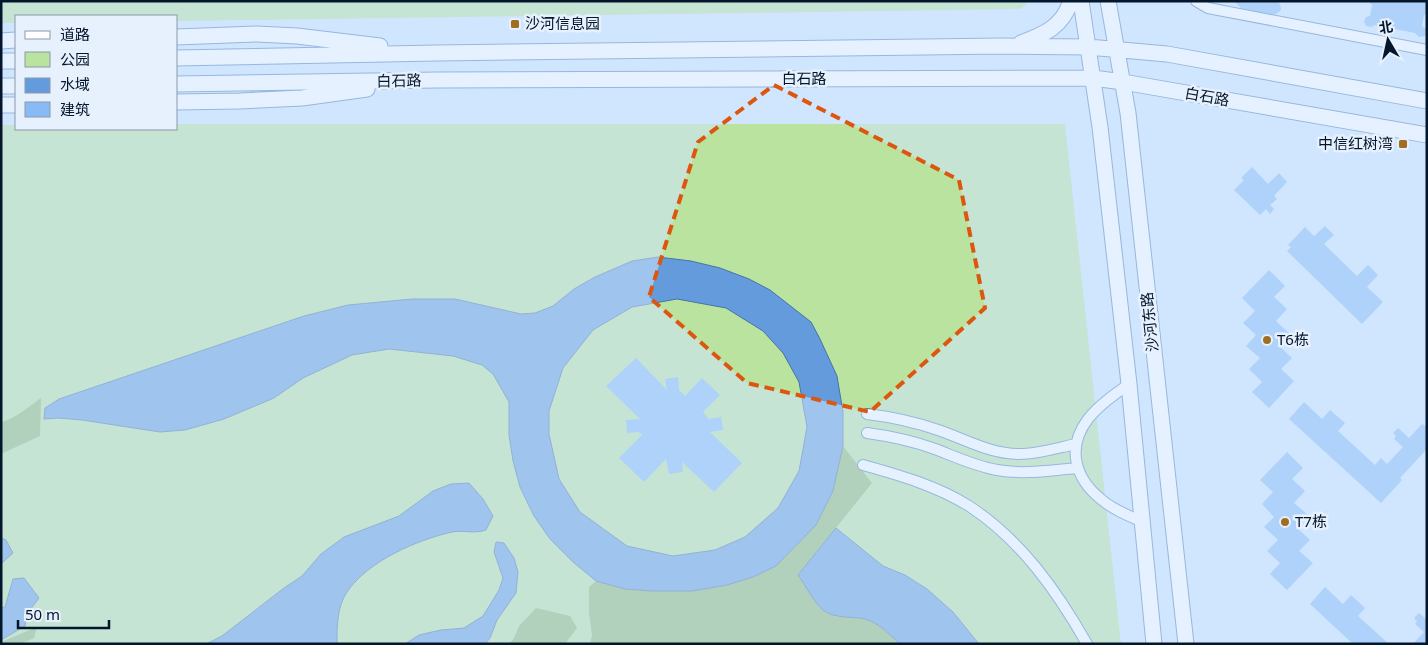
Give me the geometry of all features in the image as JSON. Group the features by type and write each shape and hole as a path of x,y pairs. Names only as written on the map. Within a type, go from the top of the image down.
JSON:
{"main road":[{"path":"1004,46 1021,43 1049,31 1067,13 1071,1"},
{"name":"沙河东路","path":"1081,1 1093,78 1129,384 1154,644"},
{"name":"沙河东路","path":"1108,1 1123,82 1186,644"},
{"path":"178,37 257,34 297,36 437,53"},
{"path":"1,41 15,40"},
{"name":"白石路","path":"178,58 1004,46 1088,47 1167,54 1427,102"},
{"path":"1,61 15,61"},
{"name":"白石路","path":"178,84 438,80 1093,78 1427,135"},
{"path":"178,102 302,98 438,80"},
{"path":"1,86 15,86"},
{"path":"1,105 15,105"}],"street":[{"path":"1196,1 1208,8 1427,50"},
{"path":"1129,384 1095,411 1087,420 1078,435 1075,455 1084,482 1103,501 1119,512 1143,522"},
{"path":"867,414 902,420 939,430 976,446 1000,452 1034,453 1076,444"},
{"path":"867,433 890,436 923,445 970,464 997,470 1017,473 1078,468"},
{"path":"863,465 937,490 969,506 1026,555 1048,582 1072,617 1087,644"}],"highlighted area":[{"path":"774,85 959,180 985,308 870,412 747,383 649,297 698,142"}],"green space":[{"path":"1,1 1029,1 1021,9 178,21 178,15 15,15 15,23 1,23"},
{"path":"178,124 1065,124 1121,644 1,644 1,125 15,125 15,130 178,130"},
{"path":"41,398 40,436 1,454 1,422 16,416"},
{"path":"843,446 872,483 798,575 835,615 866,619 879,625 900,644 590,644 592,635 589,613 589,587 596,581 625,589 693,591 727,585 753,577 833,491"},
{"path":"536,608 570,616 577,628 565,644 509,644 519,626"},
{"path":"37,627 34,638 21,644 1,644 1,642"}],"water":[{"path":"658,257 691,261 720,268 749,279 770,290 811,322 837,376 843,412 843,446 833,491 816,525 776,566 753,577 727,585 693,591 625,589 596,581 550,539 534,516 520,487 513,461 509,435 509,402 493,374 482,365 453,356 389,349 352,355 303,378 274,398 224,419 185,430 160,432 82,420 44,419 45,408 59,399 304,316 348,305 412,299 455,299 521,314 535,313 553,306 574,289 595,277 632,261","holes":["677,299 726,308 763,331 783,353 799,382 807,427 799,471 778,508 745,537 715,550 673,556 627,546 580,512 559,479 549,434 549,411 563,368 593,330 632,307"]},
{"path":"469,483 483,499 493,516 486,530 478,532 452,532 424,540 394,553 367,571 347,592 341,604 338,617 337,644 206,644 222,636 302,576 321,554 344,537 399,516 433,491 451,484"},
{"path":"836,528 883,566 905,575 927,589 953,612 979,644 900,644 875,623 860,618 832,615 823,610 798,575"},
{"path":"1,538 6,540 13,553 1,564"},
{"path":"496,542 504,543 514,558 518,572 516,593 497,620 490,638 485,644 405,644 419,635 441,630 464,628 483,616 499,590 503,578 494,552"},
{"path":"24,578 39,598 27,614 25,626 1,640 1,608 5,607 13,579"}],"building":[{"path":"1234,1 1277,1 1280,4 1281,10 1270,16 1243,10"},
{"path":"1368,1 1427,1 1427,14 1424,15 1422,26 1426,29 1425,36 1419,37 1415,33 1374,25 1372,27 1366,26 1364,21 1366,17 1370,16 1372,5"},
{"path":"1252,167 1268,184 1279,173 1287,182 1274,196 1277,199 1270,205 1274,209 1270,214 1266,209 1260,215 1234,190 1244,180 1241,178"},
{"path":"1325,226 1334,235 1324,244 1357,276 1368,265 1378,275 1367,287 1383,302 1362,324 1287,251 1291,247 1288,245 1305,227 1314,236"},
{"name":"T6栋","path":"1269,270 1285,286 1274,297 1287,309 1276,321 1290,334 1278,345 1292,358 1281,369 1294,381 1269,408 1252,392 1262,382 1249,369 1260,358 1246,346 1256,335 1243,323 1255,311 1242,298"},
{"path":"636,358 667,390 665,379 678,377 679,390 685,396 702,378 720,395 703,412 709,419 721,417 723,430 710,432 742,463 714,492 682,462 683,472 669,474 666,459 644,482 619,458 642,435 639,432 627,433 626,420 640,419 606,386"},
{"path":"1304,402 1322,419 1330,410 1345,423 1338,431 1375,465 1381,458 1387,464 1403,447 1394,439 1396,436 1393,433 1398,428 1409,438 1422,424 1425,426 1427,424 1427,449 1400,478 1402,480 1381,503 1289,419"},
{"name":"T7栋","path":"1287,452 1303,468 1292,479 1305,491 1294,503 1308,515 1296,527 1310,540 1299,551 1313,563 1287,590 1270,574 1280,563 1267,551 1278,540 1264,527 1274,517 1262,504 1273,492 1260,480"},
{"path":"1325,587 1343,604 1351,595 1365,608 1358,616 1389,644 1353,644 1310,604"},
{"path":"1419,613 1427,620 1427,644 1413,644 1424,632 1415,624 1417,621 1414,618"}],"place":[{"name":"沙河信息园","path":"515,24"},
{"name":"中信红树湾","path":"1403,144"},
{"name":"T6栋","path":"1267,340"},
{"name":"T7栋","path":"1285,522"}]}
